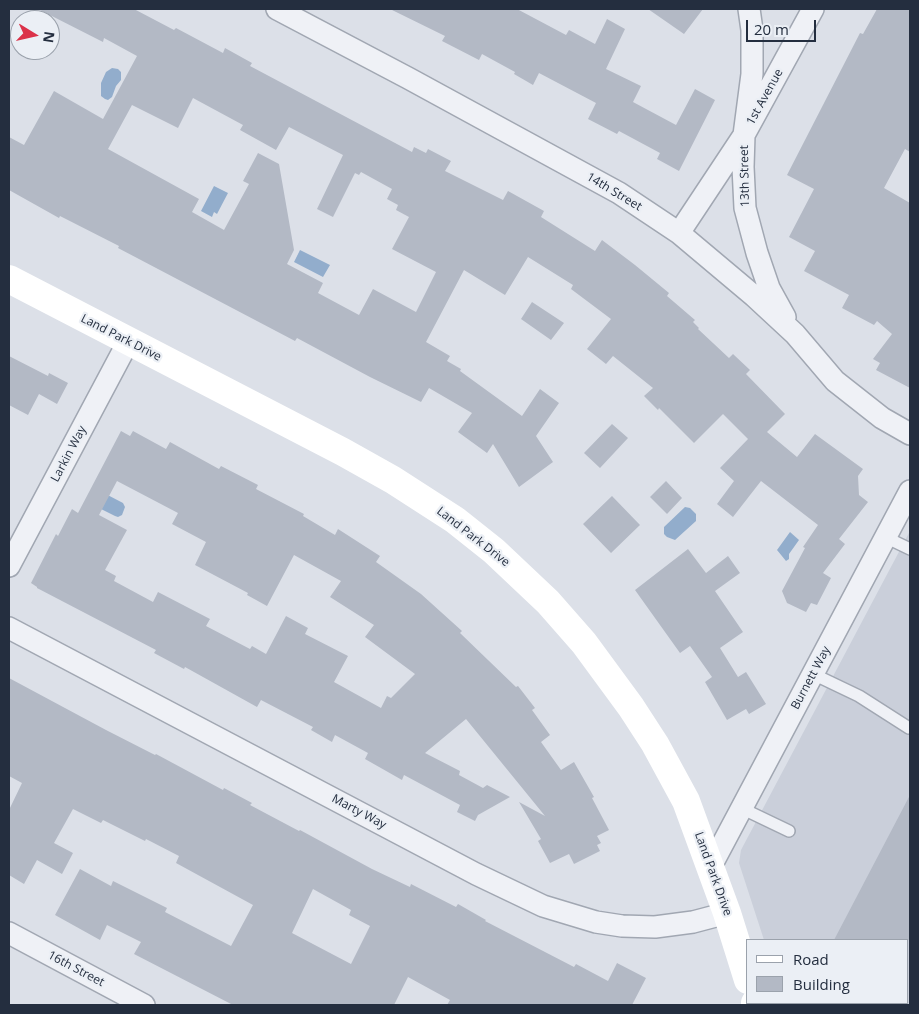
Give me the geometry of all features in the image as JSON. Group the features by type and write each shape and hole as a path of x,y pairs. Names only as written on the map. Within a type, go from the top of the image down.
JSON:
{"main road":[{"name":"Land Park Drive","path":"9,279 343,452 393,480 455,520 494,551 548,602 584,643 631,707 655,744 686,801 711,866 746,974"}],"street":[{"name":"14th Street","path":"277,9 619,193 679,234 754,296 795,334 835,381 882,418 910,434"},
{"name":"13th Street","path":"749,9 752,30 752,74 744,134 745,208 769,288 795,334"},
{"name":"1st Avenue","path":"679,234 744,134 813,9"},
{"name":"Larkin Way","path":"9,566 128,342"},
{"name":"Burnett Way","path":"711,866 910,491"},
{"name":"Marty Way","path":"9,628 476,874 543,906 596,922 622,926 655,927 693,922 727,913"},
{"name":"16th Street","path":"9,933 144,1005"}],"lane":[{"path":"885,538 910,549"},
{"path":"813,674 859,696 909,728"},
{"path":"742,808 789,830"}],"shaded area":[{"path":"910,531 910,1005 786,1005 909,1004 909,939 764,939 739,863 741,850"}],"water":[{"path":"112,68 118,69 121,72 121,80 116,86 112,97 108,100 101,96 101,83 106,72"},
{"path":"214,186 228,193 217,214 214,212 212,217 201,211"},
{"path":"300,250 330,265 323,277 294,262"},
{"path":"98,490 123,503 125,507 122,515 115,516 91,504"},
{"path":"685,507 690,508 696,514 696,521 675,540 667,537 664,534 664,527"},
{"path":"790,532 799,540 786,561 777,550"}],"building":[{"path":"38,9 134,9 174,30 176,28 223,53 225,48 252,63 250,66 412,152 414,147 426,153 428,149 451,161 445,171 503,200 508,191 544,211 541,217 595,251 602,240 635,265 669,293 667,296 695,320 693,322 698,329 729,358 733,354 750,370 746,374 785,414 767,432 797,457 815,434 863,469 858,476 859,495 868,502 839,539 845,544 823,573 831,578 817,605 811,603 806,612 787,603 782,591 805,548 803,547 818,525 761,481 733,517 717,504 734,481 720,468 748,439 723,414 694,443 659,408 658,410 644,396 653,388 613,356 606,364 587,349 611,319 571,289 573,285 528,257 505,295 464,270 426,342 450,356 447,361 461,369 460,371 522,416 540,389 559,403 536,436 553,462 519,487 493,444 487,453 458,432 472,413 429,388 421,402 297,338 295,341 118,248 119,246 60,216 59,218 9,190 9,137 24,145 54,91 103,119 137,56 104,38 103,42 60,20 60,10","holes":["193,98 243,125 240,130 276,150 289,127 343,155 317,209 333,217 355,173 359,175 361,172 392,189 387,199 398,205 396,210 409,217 392,249 436,272 416,312 373,289 359,315 318,293 323,283 287,264 294,250 279,164 258,153 243,181 249,184 224,230 192,212 199,199 108,149 132,105 178,128"]},
{"path":"390,9 517,9 566,35 569,30 595,44 607,19 625,29 606,69 641,86 633,102 676,125 695,89 715,100 679,171 657,159 660,153 619,131 617,134 588,119 596,103 539,73 533,85 514,74 515,72 482,54 479,60 442,41 445,36"},
{"path":"648,9 703,9 684,34"},
{"path":"877,9 910,9 910,152 905,149 884,188 910,203 910,388 876,370 880,363 873,359 892,334 877,321 874,325 842,308 849,295 804,271 815,251 789,237 814,189 787,175 860,33 863,34"},
{"path":"532,302 564,323 551,340 521,319"},
{"path":"9,356 48,376 49,373 68,383 57,404 39,394 28,415 9,405"},
{"path":"612,424 628,438 600,468 584,453"},
{"path":"121,431 130,436 133,431 166,449 170,442 219,469 221,466 258,485 256,489 304,514 303,516 335,535 338,529 380,556 376,562 421,594 462,631 460,633 516,687 518,686 535,708 532,710 550,735 541,742 561,770 574,762 594,797 592,798 609,830 597,836 601,843 597,845 600,851 574,864 569,854 550,863 538,841 541,839 519,802 545,816 466,719 425,753 460,771 459,775 483,788 487,785 510,797 478,815 475,821 457,812 460,805 404,775 402,780 365,759 368,753 335,735 332,742 311,730 313,727 261,700 257,707 185,667 184,669 154,653 156,650 37,588 31,583 56,534 58,536 72,509 78,513","holes":["117,481 178,513 172,524 206,542 195,565 248,593 247,595 267,606 294,555 341,581 330,597 374,625 365,637 415,674 391,698 387,696 381,708 334,682 348,656 305,634 308,628 286,616 266,654 252,646 250,649 206,626 210,619 158,592 153,602 114,581 116,576 105,570 127,530 99,515"]},
{"path":"666,481 682,498 667,514 650,497"},
{"path":"612,496 640,525 611,553 583,524"},
{"path":"688,549 706,573 728,556 740,573 715,591 743,632 720,648 738,677 746,672 766,704 749,714 746,709 727,720 705,682 712,677 690,646 680,653 635,590"},
{"path":"9,678 223,790 224,788 252,803 250,805 372,869 410,887 411,884 456,907 458,904 485,921 574,967 576,964 608,981 617,963 646,978 632,1005 447,1005 450,1000 408,977 394,1005 233,1005 134,954 141,942 107,925 100,940 55,915 80,869 111,886 113,881 167,908 165,912 231,946 253,905 176,863 179,856 146,839 145,841 103,820 101,823 73,809 54,843 73,853 62,874 37,860 24,884 9,875 9,810 22,783 9,776","holes":["313,889 351,910 349,915 370,926 351,964 292,933"]},
{"path":"910,795 910,940 835,939"}]}
